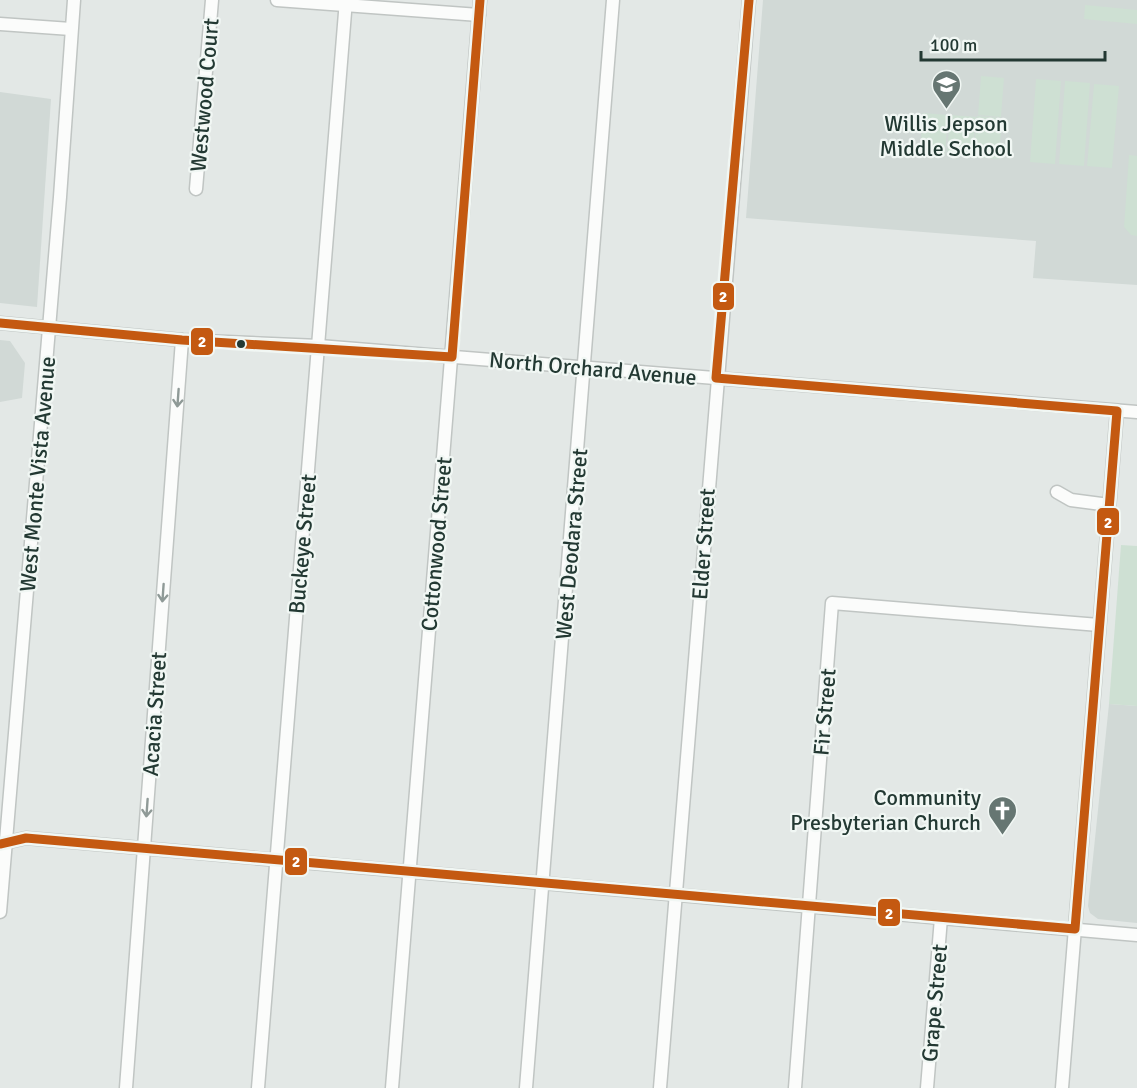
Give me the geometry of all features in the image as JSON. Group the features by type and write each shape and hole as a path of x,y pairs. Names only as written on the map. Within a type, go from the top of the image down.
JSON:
{"street":[{"name":"West Monte Vista Avenue","path":"0,912 3,843 50,327 74,0"},
{"name":"Westwood Court","path":"196,189 212,0"},
{"path":"277,0 346,3 479,15"},
{"name":"Cottonwood Street","path":"392,1088 480,0"},
{"name":"West Deodara Street","path":"526,1088 613,0"},
{"name":"Elder Street","path":"660,1088 716,378 749,0"},
{"name":"Buckeye Street","path":"258,1088 346,3"},
{"path":"0,24 71,29"},
{"name":"North Orchard Avenue","path":"0,324 182,340 319,346 1137,412"},
{"name":"Acacia Street","path":"126,1088 182,340"},
{"path":"1062,1088 1117,411"},
{"path":"1057,492 1071,500 1108,505"},
{"name":"Fir Street","path":"795,1088 832,603 1098,625"},
{"path":"3,843 26,838 1137,935"},
{"name":"Grape Street","path":"927,1088 941,918"}],"shaded area":[{"name":"Willis Jepson Middle School","path":"763,0 1137,0 1137,285 1033,278 1036,241 746,218"},
{"path":"0,92 51,99 37,307 0,303"},
{"path":"0,340 10,341 25,363 22,398 0,402"},
{"path":"1109,704 1137,706 1137,923 1098,919 1090,913 1088,906"}],"green space":[{"path":"1085,5 1137,10 1137,24 1084,19"},
{"path":"981,76 1004,78 1001,117 978,115"},
{"path":"1036,79 1061,81 1055,164 1030,162"},
{"path":"1065,81 1090,83 1084,166 1059,164"},
{"path":"1094,84 1119,86 1112,168 1087,166"},
{"path":"923,113 948,115 945,155 920,154"},
{"path":"950,115 976,117 972,157 947,155"},
{"path":"977,116 1002,118 999,159 973,157"},
{"path":"1129,155 1137,156 1137,236 1131,235 1124,227"},
{"path":"1121,545 1137,546 1137,706 1109,704"}],"transit line":[{"name":"2","path":"0,323 182,340 452,357 480,0"},
{"name":"2","path":"0,844 26,838 1075,929 1117,411 716,378 749,0"}],"place":[{"name":"Willis Jepson Middle School","path":"946,110"},
{"name":"Community Presbyterian Church","path":"1002,836"}]}
